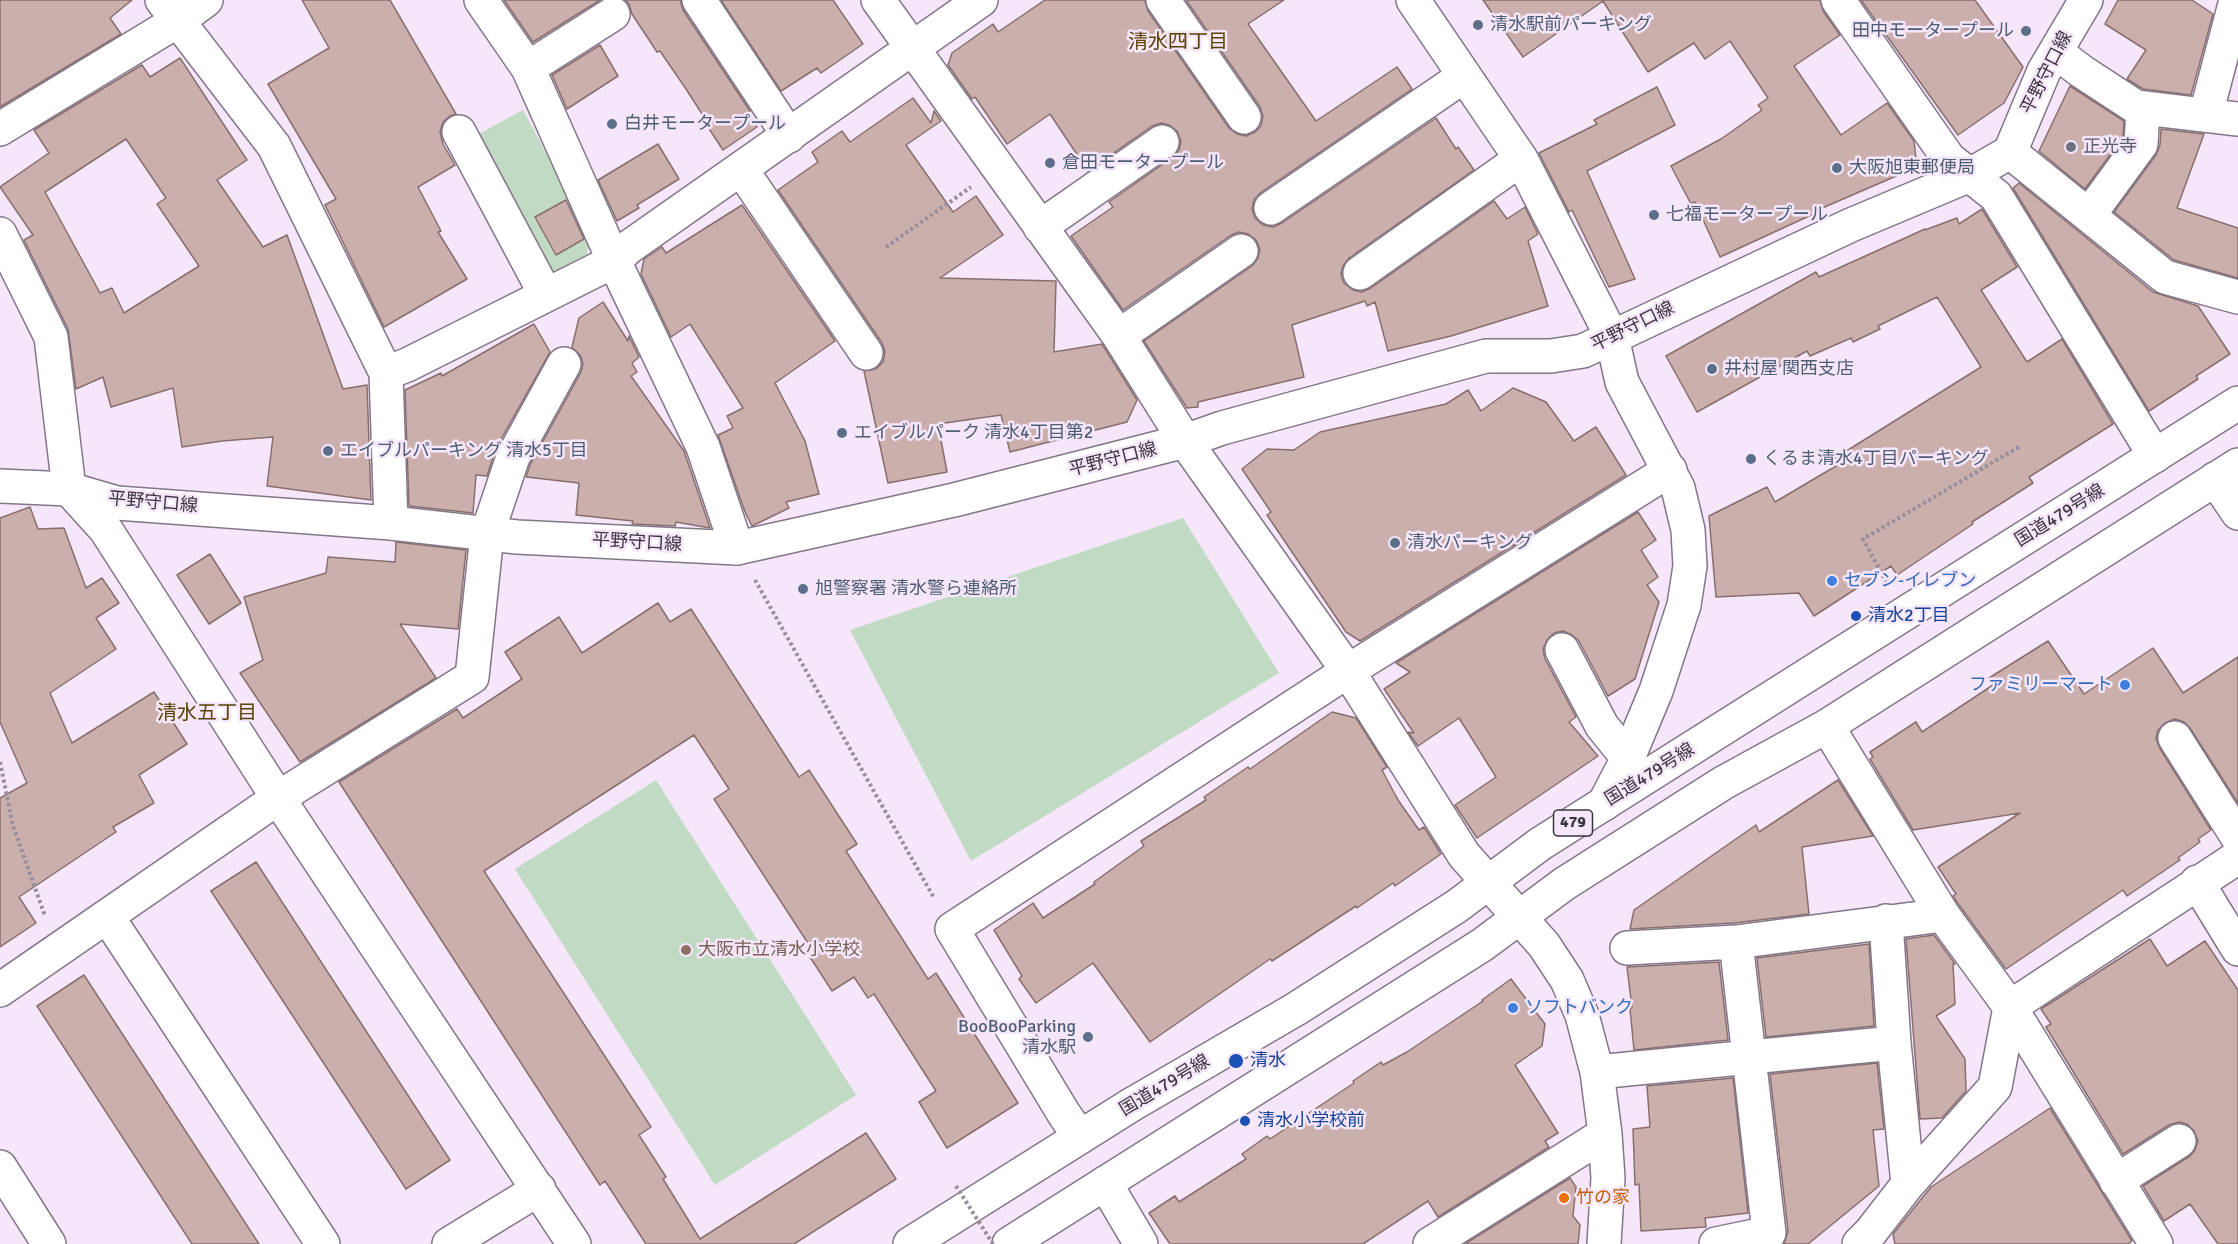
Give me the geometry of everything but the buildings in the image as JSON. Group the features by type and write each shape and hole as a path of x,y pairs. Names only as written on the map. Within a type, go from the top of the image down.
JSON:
{"main road":[{"path":"0,129 170,10 206,0"},
{"path":"481,0 528,68 614,261 703,447 737,548"},
{"path":"699,0 789,136"},
{"path":"878,0 1119,336 1185,441 1348,671 1464,855 1544,945 1567,980 1582,1016 1597,1072 1608,1178 1604,1244"},
{"path":"386,373 418,360 614,261 629,247 981,0"},
{"path":"1163,0 1244,117"},
{"path":"1413,0 1521,159 1612,337 1622,382 1670,470 1678,488 1688,530 1690,566 1684,605 1656,691 1628,758 1604,804"},
{"name":"平野守口線","path":"0,486 69,489 117,503 391,523 487,534 737,548 954,500 1185,441 1222,428 1486,356 1551,356 1583,351 1851,225 1970,175 2010,152 2044,71 2086,0"},
{"path":"2056,52 2136,108 2222,117 2236,0"},
{"path":"1844,2 1949,159 1996,196 2155,456"},
{"path":"170,10 274,146 386,373 391,523"},
{"path":"528,68 612,14"},
{"path":"1271,208 1464,76"},
{"path":"2089,215 2141,144 2143,109"},
{"path":"459,132 546,295"},
{"path":"1040,227 1162,142"},
{"path":"2010,152 2165,277 2238,297"},
{"path":"1360,273 1521,159"},
{"path":"741,169 866,353"},
{"path":"0,234 51,337 69,489 106,530 278,798 574,1244"},
{"path":"1119,336 1241,250"},
{"path":"0,990 278,798 472,676 487,534 513,457 564,364"},
{"name":"国道479号線","path":"910,1244 1080,1137 1296,1009 1457,906 1540,844 2238,403"},
{"path":"1080,1137 952,928 1348,671 1670,470"},
{"path":"2227,472 2238,513"},
{"name":"479","path":"1009,1244 1482,945 1564,884 1723,783 1827,726 2227,472"},
{"path":"1562,650 1602,726 1628,758"},
{"path":"1827,726 1943,915 2010,1007 2156,1244"},
{"path":"2175,738 2238,837"},
{"path":"1870,1240 1908,1185 1995,1087 2010,1007 2238,857"},
{"path":"2197,882 2238,949"},
{"path":"1627,948 1736,942 1943,915"},
{"path":"107,916 323,1244"},
{"path":"1886,921 1894,1043 1908,1185"},
{"path":"1716,1244 1770,1238 1736,942"},
{"path":"1597,1072 1894,1043"},
{"path":"1430,1244 1605,1134"},
{"path":"2116,1181 2179,1141"},
{"path":"0,1167 49,1244"},
{"path":"1105,1183 1141,1244"},
{"path":"449,1244 539,1189"}],"path":[{"path":"886,247 998,168"},
{"path":"1890,588 1863,539 2019,447"},
{"path":"737,548 952,928"},
{"path":"0,762 13,826 40,898 56,951"},
{"path":"956,1186 993,1244"}],"green space":[{"path":"523,110 590,235 587,254 550,274 475,136"},
{"path":"1183,518 1279,673 971,861 850,630"},
{"path":"656,780 856,1095 715,1185 515,869"}],"place":[{"name":"清水駅前パーキング","path":"1478,25"},
{"name":"田中モータープール","path":"2026,31"},
{"name":"白井モータープール","path":"612,124"},
{"name":"正光寺","path":"2071,147"},
{"name":"倉田モータープール","path":"1050,163"},
{"name":"大阪旭東郵便局","path":"1837,168"},
{"name":"七福モータープール","path":"1654,215"},
{"name":"井村屋 関西支店","path":"1712,369"},
{"name":"エイブルパーク 清水4丁目第2","path":"842,433"},
{"name":"エイブルパーキング 清水5丁目","path":"328,451"},
{"name":"くるま清水4丁目パーキング","path":"1751,459"},
{"name":"清水パーキング","path":"1395,543"},
{"name":"セブン-イレブン","path":"1832,581"},
{"name":"旭警察署 清水警ら連絡所","path":"803,589"},
{"name":"清水2丁目","path":"1856,616"},
{"name":"ファミリーマート","path":"2125,685"},
{"name":"大阪市立清水小学校","path":"686,950"},
{"name":"ソフトバンク","path":"1513,1008"},
{"name":"BooBooParking 清水駅","path":"1088,1037"},
{"name":"清水","path":"1236,1061"},
{"name":"清水小学校前","path":"1245,1121"},
{"name":"竹の家","path":"1564,1198"}],"district":[{"name":"清水四丁目","path":"1178,43"},
{"name":"清水五丁目","path":"207,714"}]}
